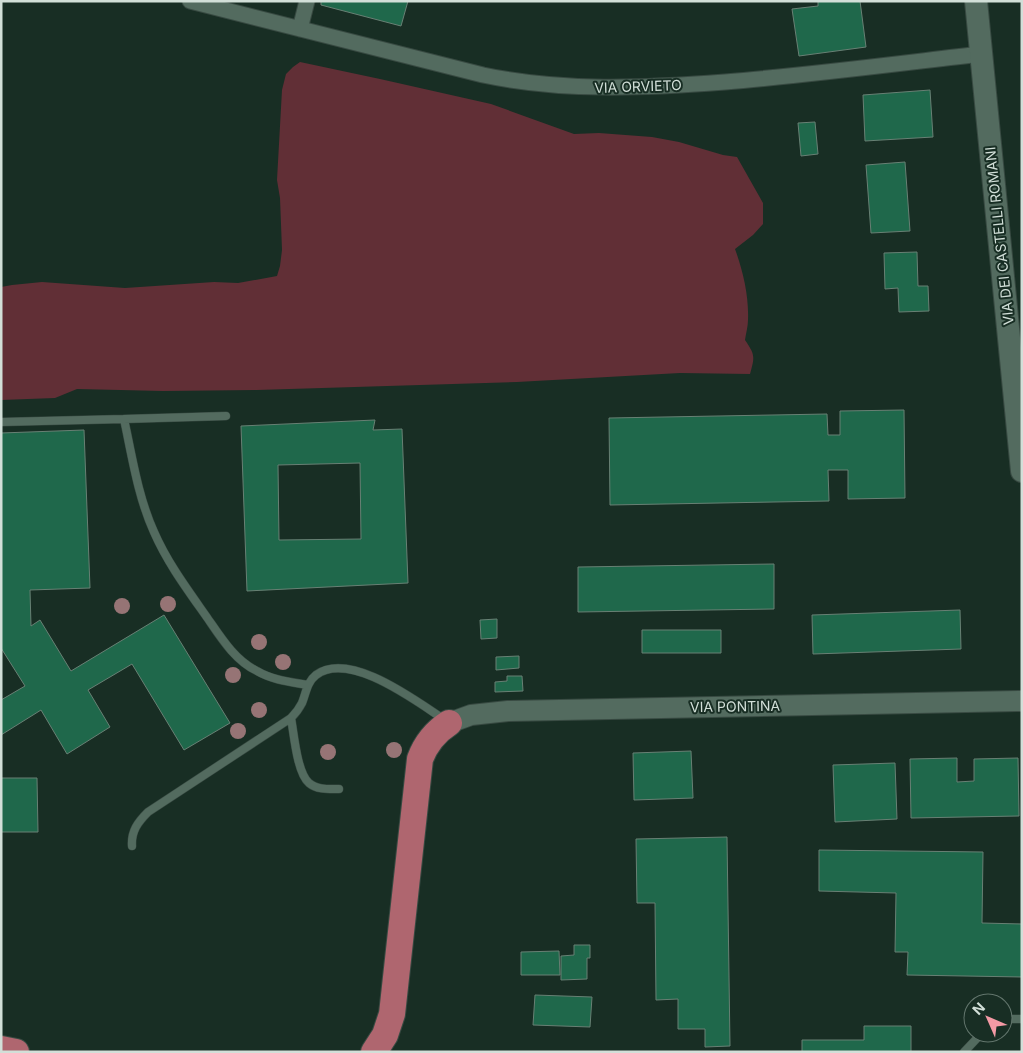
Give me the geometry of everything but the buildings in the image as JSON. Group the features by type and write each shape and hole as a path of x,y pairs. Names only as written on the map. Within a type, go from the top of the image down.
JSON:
{"highway":[{"path":"374,1052 385,1035 392,1014 420,759 431,738 449,723"},
{"path":"1,1049 16,1052"}],"main road":[{"name":"VIA DEI CASTELLI ROMANI","path":"976,1 1022,471"}],"street":[{"name":"VIA ORVIETO","path":"190,1 484,75 529,83 568,87 635,88 735,81 981,54"},
{"path":"300,29 307,1"},
{"name":"VIA PONTINA","path":"449,723 471,715 508,711 1022,701"}],"lane":[{"path":"1,422 226,416"},
{"path":"124,419 140,490 149,520 167,557 195,601 229,648 249,667 269,676 308,685"},
{"path":"132,846 133,832 148,812 291,718 299,708 308,685 316,676 328,670 344,668 389,684 449,723"},
{"path":"291,718 300,768 308,782 322,789 339,790"}],"shaded area":[{"path":"300,62 491,104 574,134 599,133 652,137 737,157 763,203 763,224 753,235 735,249 746,293 748,320 745,340 753,356 750,374 680,373 517,382 257,390 163,391 77,389 55,398 1,400 1,287 42,282 125,288 214,282 238,283 277,276 282,250 280,198 277,180 282,90 286,74"}]}
